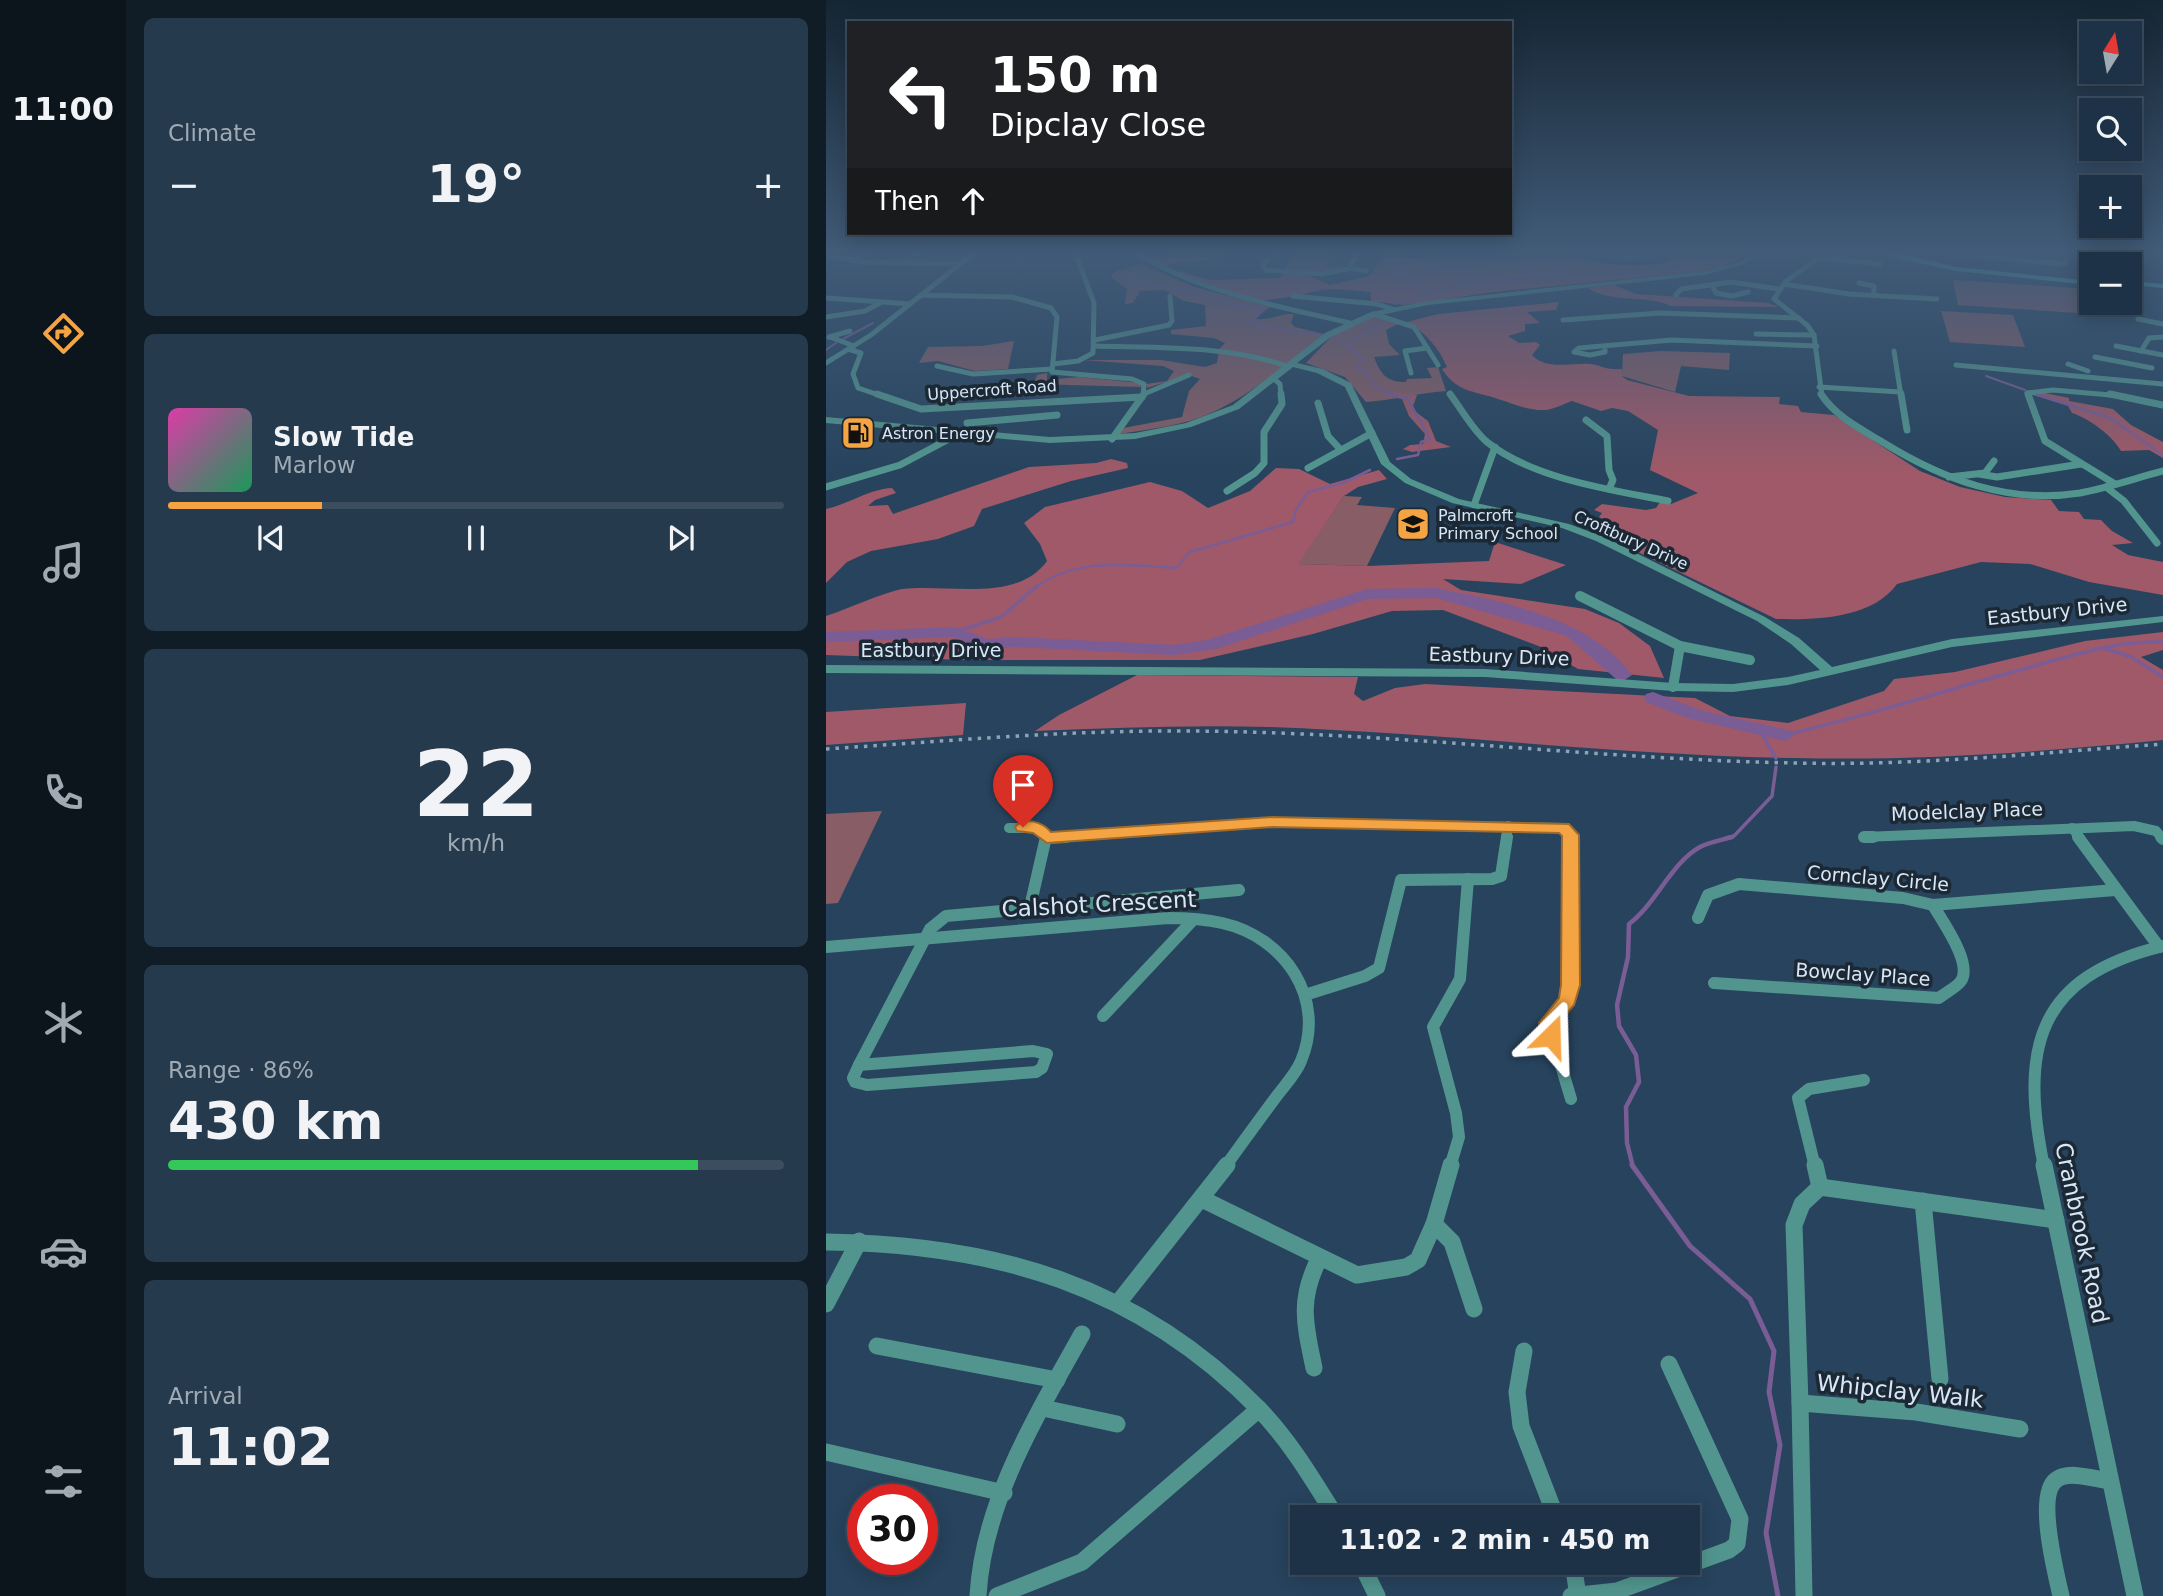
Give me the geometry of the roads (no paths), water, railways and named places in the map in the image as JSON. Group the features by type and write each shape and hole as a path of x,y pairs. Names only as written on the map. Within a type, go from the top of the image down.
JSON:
{"street":[{"path":"826,363 884,323"},
{"path":"1055,323 1051,379 1074,375 1132,379 1142,382 1143,396"},
{"path":"937,366 973,374 1052,368 1085,359 1093,353 1095,323"},
{"path":"1095,343 1169,326 1170,323"},
{"path":"826,420 1065,440 1112,439 1171,429 1207,419 1248,400 1319,342 1349,323"},
{"path":"1402,323 1413,327 1438,365"},
{"path":"1804,323 1814,335 1819,387 1826,403 1844,419 1943,477 1985,490 2028,495 2062,495 2111,486 2163,471"},
{"path":"1675,327 1677,340"},
{"path":"828,337 850,331"},
{"path":"1756,334 1814,335"},
{"path":"828,337 851,348"},
{"path":"2141,351 2149,338 2163,337"},
{"path":"1605,346 1677,340 1817,346"},
{"path":"1095,343 1156,346 1268,359 1291,366"},
{"path":"2116,346 2162,355 2145,382"},
{"name":"Uppercroft Road","path":"851,348 861,353 852,368 854,383 858,388 915,408 1143,396"},
{"path":"1411,373 1405,351 1427,348"},
{"path":"1894,351 1907,430"},
{"path":"2095,357 2153,367 2163,366"},
{"path":"2068,363 2104,377"},
{"path":"1955,365 2163,384"},
{"name":"Croftbury Drive","path":"1291,366 1320,371 1348,384 1381,457 1395,473 1424,490 1474,505 1565,526 1600,539 1761,619 1795,641 1830,672"},
{"path":"1112,439 1143,396 1189,375"},
{"path":"1227,491 1255,473 1264,463 1264,432 1282,404 1280,384 1274,379"},
{"path":"1819,387 1901,392"},
{"path":"2157,543 2111,486 2045,441 2028,393 2046,388 2136,398 2163,405"},
{"path":"1450,394 1495,447 1553,476 1668,501"},
{"path":"1318,403 1322,425 1332,445 1340,449"},
{"path":"967,423 1057,415"},
{"path":"1009,436 1015,419"},
{"path":"1586,420 1607,436 1609,470 1613,480 1609,489"},
{"path":"826,487 900,465 962,432"},
{"path":"1308,468 1372,433"},
{"path":"1474,505 1495,447"},
{"path":"1979,474 1989,470 1994,461"},
{"path":"1943,477 1979,474 1997,477 2081,464"},
{"path":"1580,596 1680,646 1750,660"},
{"name":"Eastbury Drive","path":"826,668 1485,673 1673,687 1733,688 1830,672 1952,643 2163,619"},
{"path":"1673,687 1680,646"},
{"path":"1047,838 1272,822 1563,828 1570,835 1570,993 1564,1006 1548,1023 1571,1099"},
{"path":"1308,994 1365,976 1379,968 1401,880 1501,876 1508,826"},
{"name":"Modelclay Place","path":"1864,837 2144,827 2163,839"},
{"path":"1009,828 1038,828 1047,838"},
{"path":"2072,828 2115,890 2161,947"},
{"path":"1030,907 1047,838"},
{"path":"1202,1199 1319,1259 1357,1275 1406,1267 1418,1260 1434,1224 1459,1137 1459,1126 1433,1027 1460,979 1468,879"},
{"name":"Cornclay Circle","path":"1698,918 1708,895 1729,885 1740,884 1903,898 1933,905 2115,890"},
{"path":"859,1065 1033,1051 1047,1055 1042,1068 1036,1072 867,1085 855,1082 853,1078 859,1065 935,922 951,914 1239,890"},
{"name":"Bowclay Place","path":"1714,983 1939,998 1961,981 1964,963 1933,905"},
{"path":"1103,1016 1194,919"},
{"name":"Calshot Crescent","path":"826,947 1194,919 1224,923 1271,944 1296,969 1308,994 1310,1032 1300,1064 1290,1082 1202,1199 1118,1303"},
{"name":"Cranbrook Road","path":"2135,1596 2034,1117 2032,1061 2043,1029 2055,1006 2099,967 2161,947"},
{"path":"1819,1187 1798,1098 1809,1089 1864,1080"},
{"path":"1819,1187 2056,1220"},
{"path":"1800,1403 1794,1225 1802,1204 1819,1187"},
{"path":"1923,1201 1940,1379"},
{"path":"1434,1224 1452,1242 1474,1309"},
{"path":"826,1304 859,1241"},
{"path":"826,1242 859,1241 957,1250 1018,1263 1070,1280 1118,1303 1200,1356 1259,1409 1328,1505"},
{"path":"1314,1368 1302,1304 1307,1280 1319,1259"},
{"path":"978,1596 976,1575 982,1550 1004,1493 1043,1408 1082,1334"},
{"path":"877,1346 1057,1380"},
{"path":"1524,1351 1517,1392 1520,1417 1552,1505"},
{"path":"1574,1575 1576,1595 1600,1595 1729,1550 1738,1544 1741,1531 1733,1501 1669,1364"},
{"name":"Whipclay Walk","path":"1804,1596 1800,1403 1916,1412 2020,1429"},
{"path":"1043,1408 1117,1424"},
{"path":"997,1596 1082,1562 1112,1539 1259,1409"},
{"path":"826,1452 1004,1493"},
{"path":"2061,1596 2049,1528 2048,1489 2054,1480 2065,1476 2109,1481"},
{"path":"1367,1575 1377,1596"}],"waterway":[{"path":"843,339 872,323"},
{"path":"1250,323 1321,336"},
{"path":"1382,324 1349,342 1348,348 1364,359 1356,368 1365,371 1373,385 1396,396"},
{"path":"1332,337 1348,346"},
{"path":"826,350 836,343"},
{"path":"1986,376 2025,390"},
{"path":"1388,394 1396,396"},
{"path":"2033,394 2040,396"},
{"path":"2034,394 2110,418 2163,455"},
{"path":"1396,396 1408,399 1430,439 1421,442 1418,455 1397,459"},
{"path":"1035,588 1067,571 1085,567 1121,565 1176,568 1190,552 1293,522 1296,509 1308,492 1343,483 1370,470"},
{"path":"955,632 1001,617 1037,586"},
{"path":"826,637 955,632 986,645 1014,642 1174,650 1210,645 1367,594 1436,593 1473,601 1573,632 1623,675"},
{"path":"1785,735 2077,654 2112,646 2163,642"},
{"path":"2106,649 2131,657 2163,677"},
{"path":"1653,698 1694,714 1785,735"},
{"path":"1760,731 1776,758"},
{"path":"1726,838 1734,836 1772,796 1776,767"},
{"path":"1633,1166 1627,1143 1626,1107 1639,1082 1636,1055 1619,1026 1617,1005 1628,957 1629,924 1690,854 1704,845 1732,837"},
{"path":"1633,1166 1690,1246 1750,1299 1774,1351 1769,1392 1780,1445 1766,1533 1778,1596"}],"railway":[{"path":"826,749 1053,734 1144,731 1265,732 1718,761 1886,763 2163,744"}],"place":[{"name":"Astron Energy","path":"858,433"},
{"name":"Palmcroft Primary School","path":"1413,524"}]}
